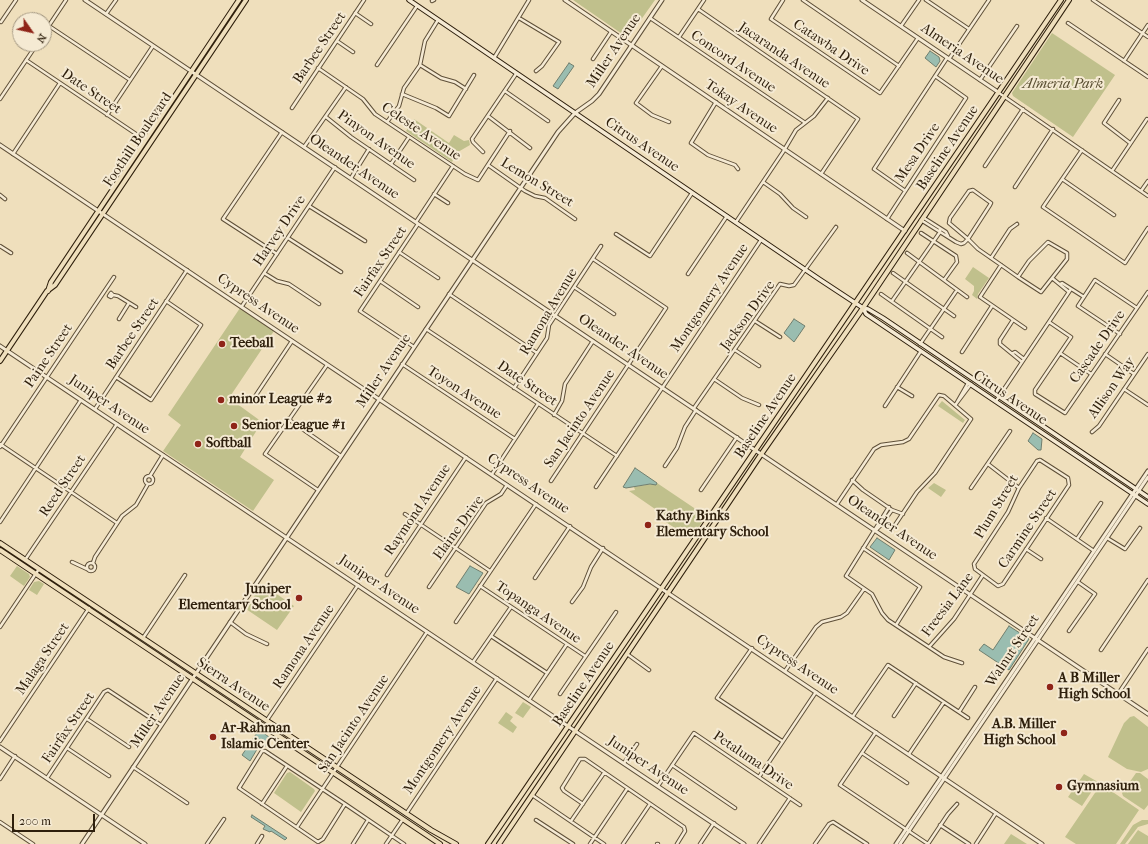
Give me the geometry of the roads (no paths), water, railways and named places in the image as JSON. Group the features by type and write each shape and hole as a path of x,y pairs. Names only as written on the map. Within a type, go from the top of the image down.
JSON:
{"main road":[{"name":"Foothill Boulevard","path":"0,361 47,291 50,282 239,0"},
{"path":"241,6 242,0"},
{"name":"Foothill Boulevard","path":"47,291 55,285 246,0"},
{"name":"Citrus Avenue","path":"409,0 761,240 863,308 868,309 1148,497"},
{"name":"Baseline Avenue","path":"488,844 569,727 1061,0"},
{"name":"Baseline Avenue","path":"499,844 762,453 863,308 1003,96 1069,0"},
{"name":"Citrus Avenue","path":"863,308 866,314 1148,504"},
{"name":"Sierra Avenue","path":"0,542 406,814 456,844"},
{"name":"Sierra Avenue","path":"0,550 89,608 440,844"}],"street":[{"path":"1,22 16,0"},
{"path":"52,21 66,0"},
{"name":"Oleander Avenue","path":"85,0 762,453 1148,714"},
{"path":"106,14 116,0"},
{"name":"Barbee Street","path":"292,108 364,0"},
{"path":"494,58 530,0"},
{"name":"Tokay Avenue","path":"565,0 905,231"},
{"name":"Miller Avenue","path":"82,844 520,187 562,126 575,113 599,94 662,0"},
{"path":"679,37 704,0"},
{"name":"Catawba Drive","path":"783,0 771,19 880,94 899,66"},
{"path":"803,0 899,66 918,38"},
{"name":"Almeria Avenue","path":"862,0 1053,129 1148,196"},
{"path":"901,26 919,0"},
{"path":"926,0 969,29"},
{"path":"904,190 874,169 934,76 989,0"},
{"path":"1093,0 1148,37"},
{"path":"377,65 417,6"},
{"name":"Jacaranda Avenue","path":"698,10 858,119 821,174"},
{"path":"356,13 371,24"},
{"path":"519,18 559,42 542,66 536,71"},
{"name":"Concord Avenue","path":"650,18 804,122"},
{"path":"387,122 399,106 402,94 420,64 426,39 438,20"},
{"path":"1068,24 1148,77"},
{"path":"1124,61 1148,25"},
{"path":"980,80 1017,26"},
{"path":"52,28 130,80"},
{"path":"593,59 611,32"},
{"path":"337,41 353,52"},
{"path":"107,115 153,46"},
{"path":"0,99 31,52"},
{"name":"Date Street","path":"26,60 145,140"},
{"path":"420,64 441,78 455,82 466,89"},
{"path":"662,66 636,103 652,114 669,122"},
{"name":"Celeste Avenue","path":"318,68 363,99 375,114 453,166 478,180 488,165"},
{"path":"483,152 472,139 516,74"},
{"path":"402,94 436,108 449,116 474,75"},
{"name":"Mesa Drive","path":"887,219 904,190 966,98 934,76"},
{"path":"13,154 60,83"},
{"path":"304,146 346,87"},
{"path":"505,90 548,121"},
{"path":"736,222 796,130 804,122 814,116 828,98"},
{"path":"1119,100 1104,123 1130,143"},
{"path":"716,102 691,143 708,155 735,166 738,169"},
{"path":"985,166 1023,109"},
{"path":"488,116 530,148"},
{"name":"Pinyon Avenue","path":"326,117 414,180"},
{"path":"1112,171 1147,119"},
{"path":"1015,187 1053,129"},
{"path":"277,254 223,219 282,132"},
{"path":"488,165 510,132"},
{"path":"391,164 409,137"},
{"name":"Cypress Avenue","path":"0,145 380,398 1042,844"},
{"path":"351,178 369,149"},
{"path":"1082,150 1043,207 1125,263 1148,228"},
{"name":"Lemon Street","path":"488,165 520,187 535,196 545,198 576,219"},
{"name":"Fairfax Street","path":"414,347 360,311 453,166"},
{"name":"Harvey Drive","path":"242,306 335,167"},
{"path":"1062,179 1114,215"},
{"path":"1141,191 1148,181"},
{"path":"763,182 780,194 796,211 806,217"},
{"path":"922,218 948,237 961,244 964,243 968,239 991,203 973,190 969,191 950,218 949,223 968,239 991,258 1018,277 1041,292 1068,256 1067,253 1048,242 1029,261 1018,277"},
{"path":"616,234 650,256 692,193"},
{"path":"434,194 448,203"},
{"path":"0,195 5,199"},
{"path":"309,206 365,241"},
{"path":"688,274 727,216"},
{"path":"991,258 1010,230 1017,224"},
{"name":"Jackson Drive","path":"665,466 677,448 685,427 695,409 780,284 789,286 794,285 836,227"},
{"path":"892,301 939,231"},
{"path":"921,233 956,256 956,262 944,280"},
{"path":"288,238 341,272"},
{"name":"Montgomery Avenue","path":"596,487 761,240"},
{"path":"0,246 11,253"},
{"name":"Ramona Avenue","path":"514,388 547,338 549,325 601,246"},
{"path":"399,252 438,278"},
{"path":"906,254 919,261 967,297"},
{"name":"San Jacinto Avenue","path":"551,480 666,308 592,259"},
{"path":"1001,265 980,297 1025,328"},
{"name":"Barbee Street","path":"95,409 187,270"},
{"path":"264,272 277,281 289,284 320,304"},
{"path":"893,273 954,316"},
{"name":"Paine Street","path":"1,445 114,277"},
{"path":"1052,278 1069,292"},
{"path":"1120,334 1078,306 1095,280 1137,308"},
{"path":"380,281 418,307"},
{"path":"1060,284 1062,283 1084,297"},
{"path":"574,287 614,314"},
{"path":"996,401 1071,289"},
{"path":"920,344 957,290"},
{"path":"104,292 118,296 136,307"},
{"name":"Cascade Drive","path":"1060,353 1035,390 1035,394 1065,414 1148,292"},
{"path":"449,294 537,353"},
{"path":"881,294 942,337"},
{"path":"116,377 151,400 201,325 166,301"},
{"path":"119,319 129,303"},
{"path":"962,352 992,306"},
{"path":"1013,320 1000,340 1003,346 1012,353 1013,356 1022,362"},
{"path":"755,321 780,337"},
{"path":"1049,322 1071,337 1060,353 1092,374"},
{"name":"Date Street","path":"426,329 617,456"},
{"path":"256,395 292,340"},
{"path":"554,415 562,401 565,384 593,340"},
{"name":"Juniper Avenue","path":"0,346 744,844"},
{"path":"735,350 759,366"},
{"path":"885,406 921,351"},
{"path":"1012,353 1015,352 1024,358"},
{"path":"1105,354 1134,374"},
{"name":"Allison Way","path":"1092,432 1099,426 1148,354"},
{"path":"318,490 265,454 288,419 328,364"},
{"name":"Toyon Avenue","path":"402,364 515,439"},
{"path":"714,379 742,398 759,405"},
{"path":"956,404 958,397 969,384"},
{"path":"898,387 912,396"},
{"path":"1124,389 1148,405"},
{"path":"837,504 852,480 877,446 903,442 909,439 939,395 944,396 956,404 959,410 971,419 936,473 921,488 891,531"},
{"path":"0,522 81,400"},
{"path":"492,474 538,404"},
{"path":"288,419 341,456"},
{"name":"Reed Street","path":"25,560 117,424"},
{"path":"971,488 1010,431"},
{"path":"701,490 737,437"},
{"path":"1,445 117,523"},
{"path":"148,484 145,480 150,476 163,455"},
{"name":"Raymond Avenue","path":"387,575 466,456"},
{"name":"Carmine Street","path":"983,575 998,586 1001,586 1070,482 1068,478 1040,460"},
{"name":"Plum Street","path":"983,575 974,566 974,562 1008,512 1019,488 1040,460"},
{"path":"988,464 1019,488"},
{"name":"Walnut Street","path":"1037,639 1078,582 1148,471"},
{"path":"72,562 91,571 94,570 95,566 93,563 95,556 117,523 126,512 136,505 148,484 153,480 150,476"},
{"name":"Walnut Street","path":"1137,490 1148,477"},
{"path":"852,480 863,490 892,510 903,514"},
{"name":"Elaine Drive","path":"429,587 486,503 501,494 508,484"},
{"name":"Walnut Street","path":"896,844 1037,639 1094,551 1134,495"},
{"path":"456,622 536,503"},
{"path":"1077,539 1101,503"},
{"path":"876,530 889,507"},
{"path":"892,510 863,548 846,576 875,598 885,617 950,660 962,663"},
{"path":"405,514 490,571"},
{"path":"1046,518 1094,551"},
{"path":"535,578 570,526"},
{"path":"1107,538 1126,549 1140,528"},
{"path":"572,602 583,587 591,566 603,548"},
{"path":"863,548 920,587 896,625"},
{"path":"1026,549 1041,559"},
{"path":"88,569 88,564 93,563"},
{"path":"0,627 39,569"},
{"path":"143,638 185,574"},
{"name":"Freesia Lane","path":"929,647 954,619 983,575"},
{"path":"1069,631 1095,594 1078,582"},
{"path":"1101,650 1147,582"},
{"name":"Ramona Avenue","path":"267,720 358,585"},
{"name":"Topanga Avenue","path":"480,586 585,656"},
{"path":"785,670 816,627 822,622 841,617 847,613 864,589"},
{"path":"473,662 511,607"},
{"name":"Malaga Street","path":"0,741 89,608"},
{"path":"560,694 616,612"},
{"path":"230,622 246,634 267,644"},
{"name":"San Jacinto Avenue","path":"297,827 427,632"},
{"path":"491,636 547,673"},
{"path":"529,700 567,644"},
{"path":"752,648 717,698 782,741"},
{"path":"1118,694 1148,650"},
{"path":"627,654 650,670"},
{"path":"853,716 888,664 968,718"},
{"name":"Montgomery Avenue","path":"406,814 497,678"},
{"path":"894,716 916,683"},
{"path":"959,712 975,687"},
{"name":"Fairfax Street","path":"47,778 108,690 161,725"},
{"path":"759,777 816,691"},
{"path":"909,754 944,702"},
{"path":"87,719 129,746"},
{"path":"876,732 840,785 928,844 940,825 957,804"},
{"name":"Petaluma Drive","path":"672,765 694,733 800,805"},
{"path":"624,763 637,744"},
{"path":"0,747 145,844"},
{"path":"67,748 109,776"},
{"path":"345,804 320,842 239,788 262,751 265,751 345,804 404,844"},
{"path":"862,753 907,783"},
{"path":"0,779 15,756"},
{"path":"583,804 562,788 580,759 585,760 684,827 685,831 677,844"},
{"path":"658,786 672,765 735,808"},
{"path":"262,804 288,766"},
{"path":"133,767 186,803"},
{"path":"571,821 604,773"},
{"path":"590,844 627,788"},
{"path":"532,795 604,844"},
{"path":"759,844 790,798"},
{"path":"623,844 650,804"},
{"path":"976,844 996,813"},
{"path":"207,844 224,819"},
{"path":"386,844 403,819"},
{"path":"353,844 368,820"},
{"path":"536,820 573,844"},
{"path":"0,822 33,844"},
{"path":"815,844 830,822 835,823 867,844"},
{"path":"700,844 714,824"},
{"path":"940,825 969,844"},
{"name":"Walnut Street","path":"900,844 907,830"},
{"path":"257,844 262,836"}],"place":[{"name":"Teeball","path":"222,344"},
{"name":"minor League #2","path":"221,400"},
{"name":"Senior League #1","path":"234,426"},
{"name":"Softball","path":"198,444"},
{"name":"Kathy Binks Elementary School","path":"648,525"},
{"name":"Juniper Elementary School","path":"299,598"},
{"name":"A B Miller High School","path":"1050,687"},
{"name":"A.B. Miller High School","path":"1064,733"},
{"name":"Ar-Rahman Islamic Center","path":"213,737"},
{"name":"Gymnasium","path":"1059,787"}],"park label":[{"name":"Almeria Park","path":"1063,85"}]}
